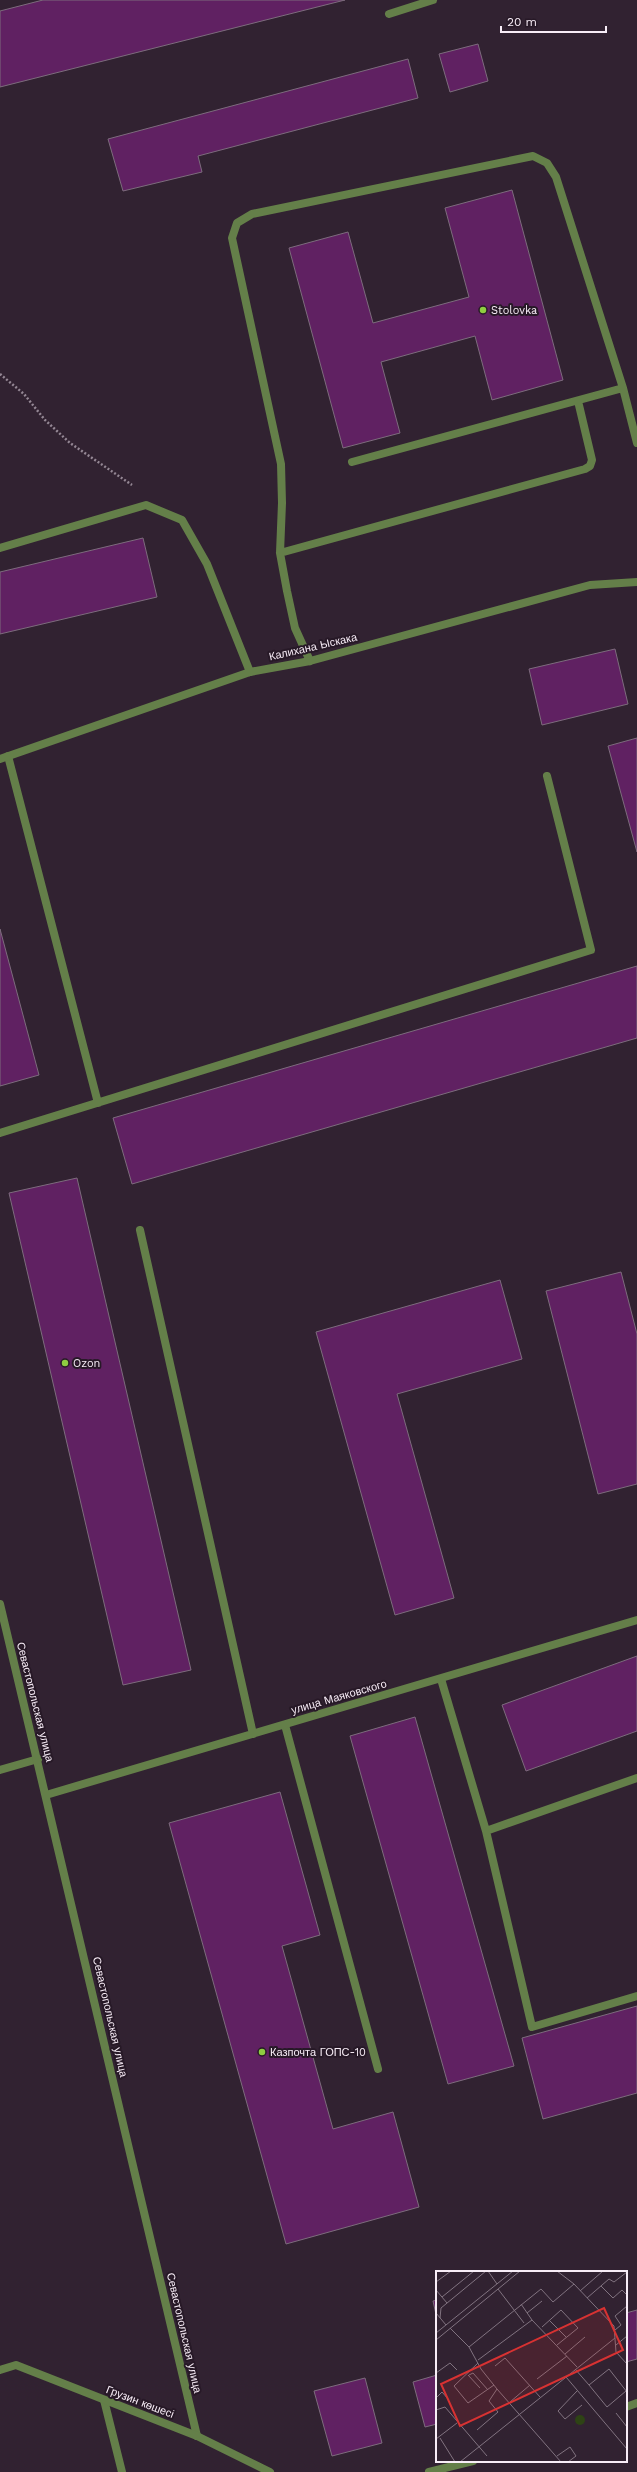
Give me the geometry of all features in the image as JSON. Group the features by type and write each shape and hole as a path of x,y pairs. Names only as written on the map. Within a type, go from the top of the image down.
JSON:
{"street":[{"path":"389,14 433,0"},
{"path":"310,661 296,628 280,553 282,503 281,464 232,238 237,223 252,214 533,156 547,163 556,178 623,388 637,443"},
{"path":"352,462 623,388"},
{"path":"280,553 585,469 590,466 592,460 578,401"},
{"path":"0,548 146,505 182,520 207,564 250,672"},
{"name":"Калихана Ыскака","path":"0,759 250,672 310,661 590,585 637,582"},
{"path":"8,756 98,1103"},
{"path":"0,1133 590,950 547,776"},
{"path":"140,1230 253,1734"},
{"name":"Севастопольская улица","path":"0,1604 38,1759 197,2436"},
{"name":"улица Маяковского","path":"46,1795 637,1620"},
{"path":"441,1679 486,1831 532,2027 637,1996"},
{"path":"285,1725 378,2069"},
{"path":"0,1770 38,1759"},
{"path":"486,1831 637,1778"},
{"name":"Грузин көшесі","path":"0,2370 16,2365 197,2436 270,2472"},
{"path":"104,2400 122,2472"},
{"path":"627,2407 637,2403"},
{"path":"429,2472 469,2462"}],"path":[{"path":"0,374 24,394 45,420 70,443 131,484 146,505"}],"building":[{"path":"43,0 345,0 0,87 0,11"},
{"path":"478,44 488,81 450,92 439,54"},
{"path":"408,59 418,98 198,156 202,172 123,191 108,139"},
{"name":"Stolovka","path":"512,190 563,380 492,400 475,336 381,362 400,433 343,448 289,248 348,232 373,323 469,297 445,208"},
{"path":"143,538 157,597 0,634 0,572"},
{"path":"615,649 628,704 542,725 529,669"},
{"path":"637,738 637,852 608,746"},
{"path":"0,929 39,1075 0,1086"},
{"path":"637,966 637,1038 132,1184 113,1118"},
{"path":"77,1178 191,1670 123,1685 9,1193"},
{"path":"621,1272 637,1334 637,1484 598,1494 546,1291"},
{"path":"500,1280 522,1359 397,1394 454,1598 395,1615 316,1332"},
{"path":"637,1656 637,1731 526,1771 502,1705"},
{"path":"415,1717 514,2066 448,2084 350,1736"},
{"path":"280,1792 320,1935 282,1946 333,2129 393,2112 419,2207 286,2244 169,1823"},
{"path":"637,2006 637,2093 543,2119 522,2038"},
{"path":"436,2300 436,2314 433,2301"},
{"path":"637,2310 637,2359 627,2362 627,2313"},
{"path":"436,2375 436,2424 425,2427 413,2382"},
{"path":"365,2378 382,2443 332,2456 314,2391"}],"place":[{"name":"Stolovka","path":"483,310"},
{"name":"Ozon","path":"65,1363"},
{"name":"Казпочта ГОПС-10","path":"262,2052"}]}
